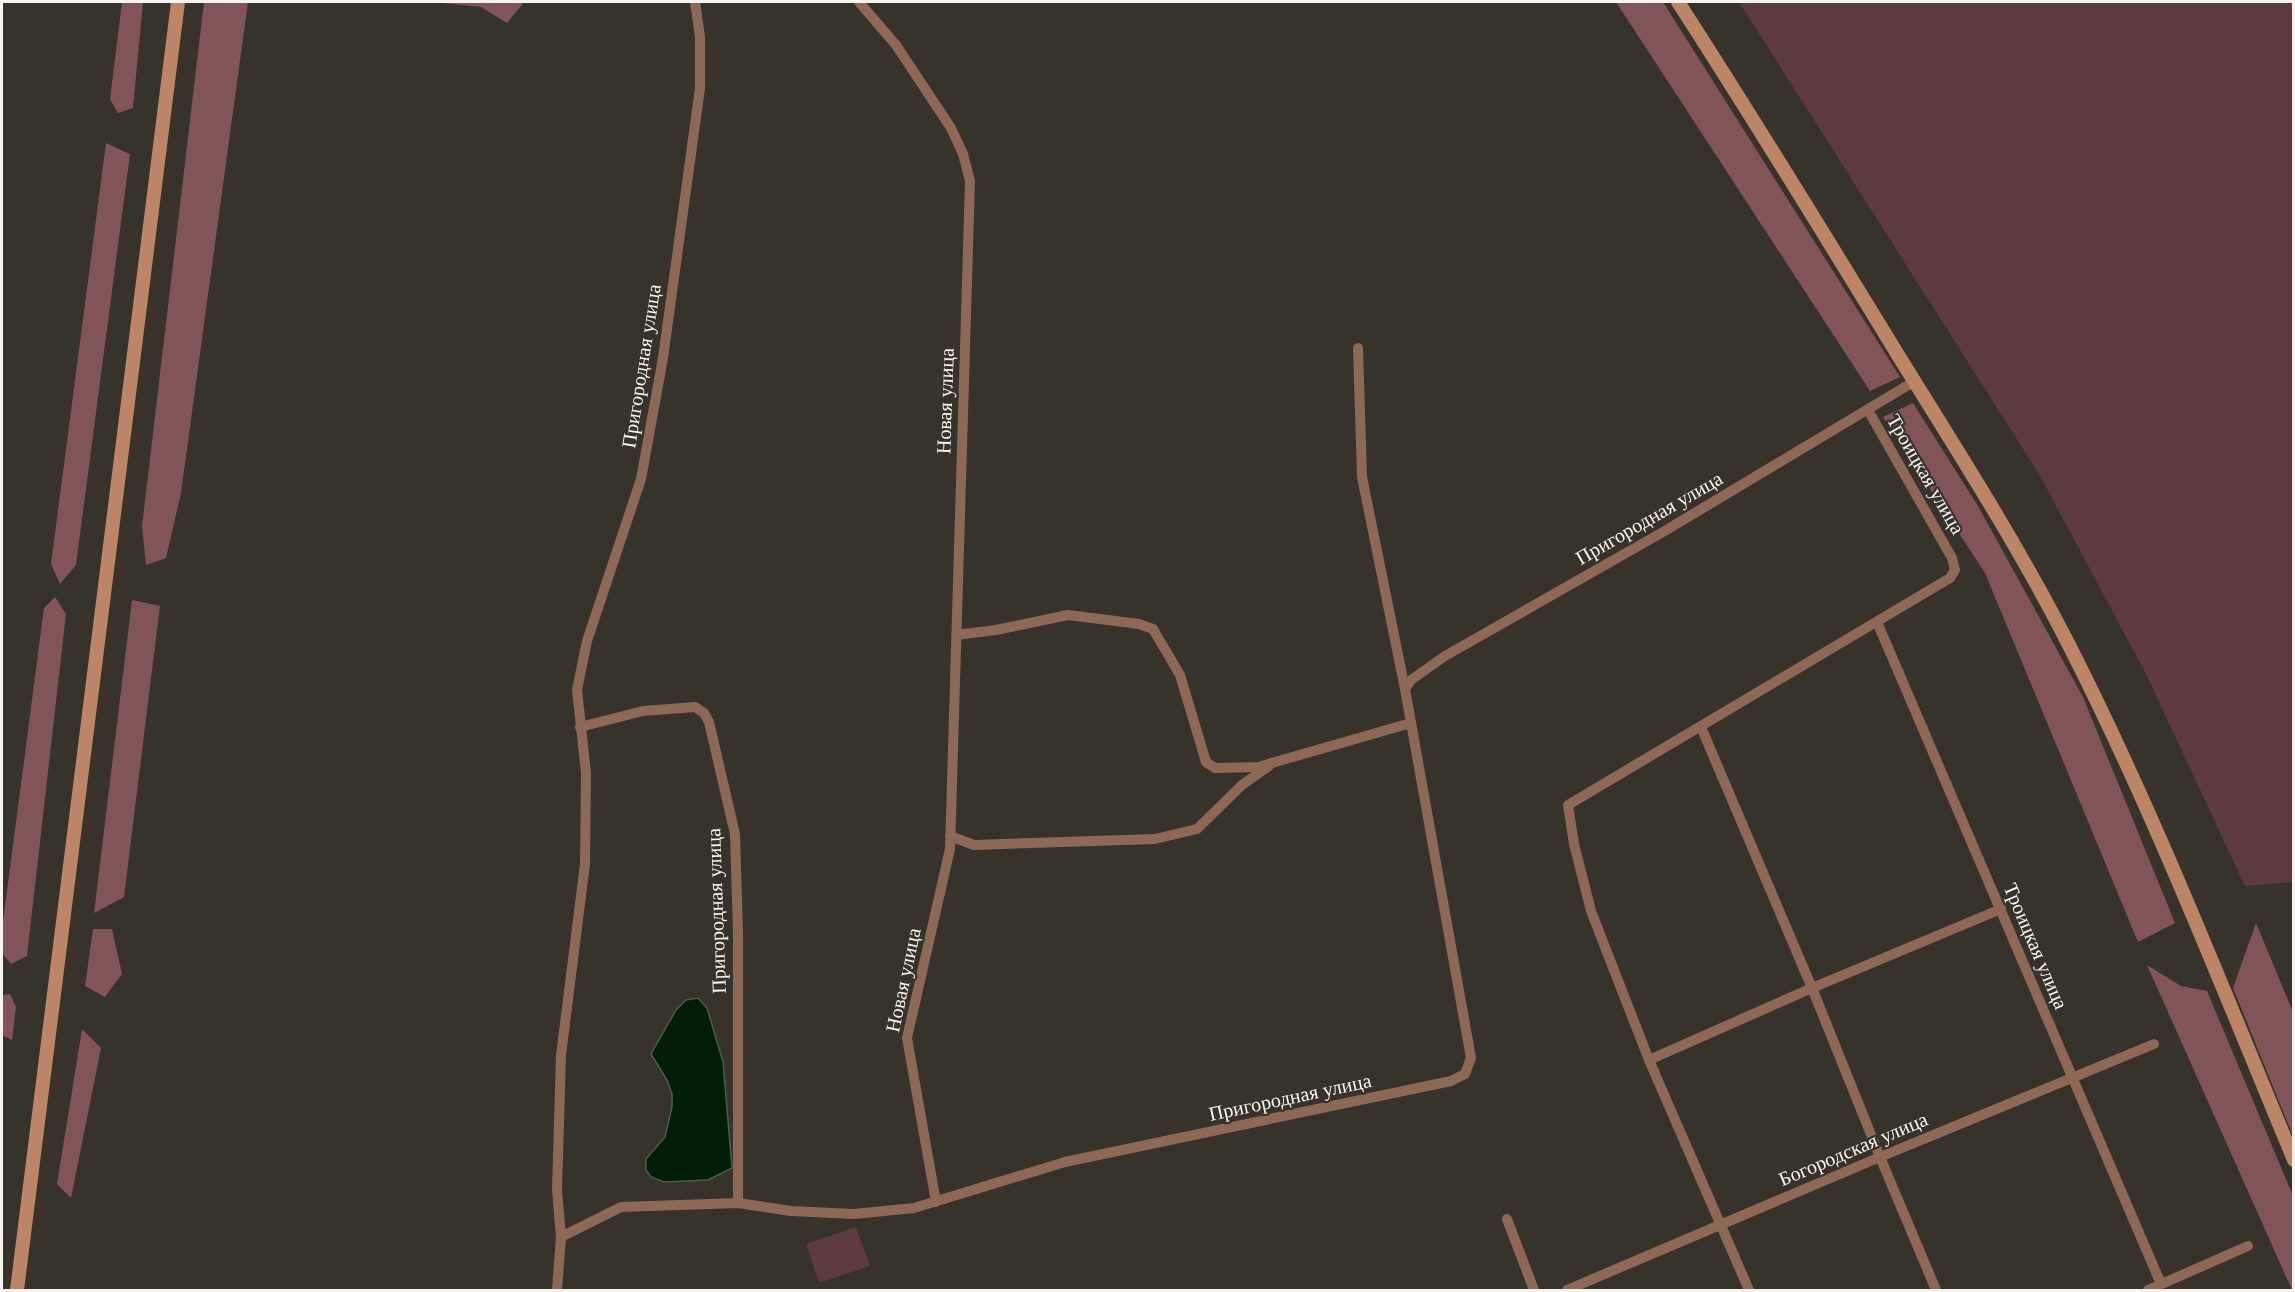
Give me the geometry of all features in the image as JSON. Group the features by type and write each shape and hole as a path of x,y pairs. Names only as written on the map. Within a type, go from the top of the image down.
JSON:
{"street":[{"path":"17,1290 178,2"},
{"name":"Пригородная улица","path":"557,1290 561,1237 557,1190 561,1055 585,864 586,772 577,690 587,641 641,479 663,358 700,87 700,37 695,2"},
{"name":"Новая улица","path":"859,2 896,45 951,128 963,154 969,182 950,849 907,1038 936,1202"},
{"path":"1678,2 1970,469 2030,571 2099,707 2159,837 2294,1160"},
{"name":"Пригородная улица","path":"561,1237 621,1207 738,1203 791,1210 854,1214 914,1208 1065,1162 1451,1082 1465,1074 1471,1058 1411,723 1362,477 1358,348"},
{"name":"Пригородная улица","path":"1404,689 1411,680 1445,657 1664,532 1915,381"},
{"name":"Троицкая улица","path":"1749,1290 1722,1224 1648,1060 1591,911 1574,844 1568,805 1950,578 1955,570 1953,558 1868,410"},
{"path":"956,635 996,630 1068,615 1139,624 1153,629 1180,675 1206,762 1215,768 1258,767 1411,723"},
{"name":"Троицкая улица","path":"1877,622 2161,1284"},
{"name":"Пригородная улица","path":"580,727 644,711 695,707 704,712 709,722 735,834 738,933 738,1203"},
{"path":"1701,727 1812,988 1936,1290"},
{"path":"950,836 974,845 1155,839 1197,829 1242,785 1274,762"},
{"path":"1648,1060 2001,909"},
{"name":"Богородская улица","path":"1567,1290 2154,1044"},
{"path":"1507,1219 1534,1290"},
{"path":"2148,1290 2248,1246"}],"shaded area":[{"path":"122,2 143,2 133,108 118,113 110,99"},
{"path":"204,2 248,2 181,493 166,558 146,565 142,526"},
{"path":"434,2 524,2 507,23 481,7"},
{"path":"1616,2 1663,2 1900,377 1870,391"},
{"path":"1739,2 2293,2 2293,882 2245,886 2146,674 2039,474"},
{"path":"106,143 130,154 76,565 60,584 51,564"},
{"path":"1913,403 1978,506 2083,697 2175,923 2138,942 1985,573 1883,417"},
{"path":"55,597 66,614 27,956 11,964 2,953 2,929 44,608"},
{"path":"132,600 160,606 124,897 94,913"},
{"path":"2256,923 2293,1012 2293,1136 2233,988"},
{"path":"93,929 112,929 122,974 105,997 85,986"},
{"path":"2147,965 2181,986 2207,991 2293,1196 2293,1290 2292,1290"},
{"path":"10,994 16,1007 12,1040 2,1035 2,995"},
{"path":"698,998 707,1008 723,1062 732,1168 708,1180 664,1182 651,1177 646,1170 646,1159 665,1137 672,1107 672,1094 667,1080 651,1054 676,1010 686,1000"},
{"path":"82,1029 101,1048 71,1198 57,1184"},
{"path":"856,1227 870,1266 819,1283 806,1244"}]}
